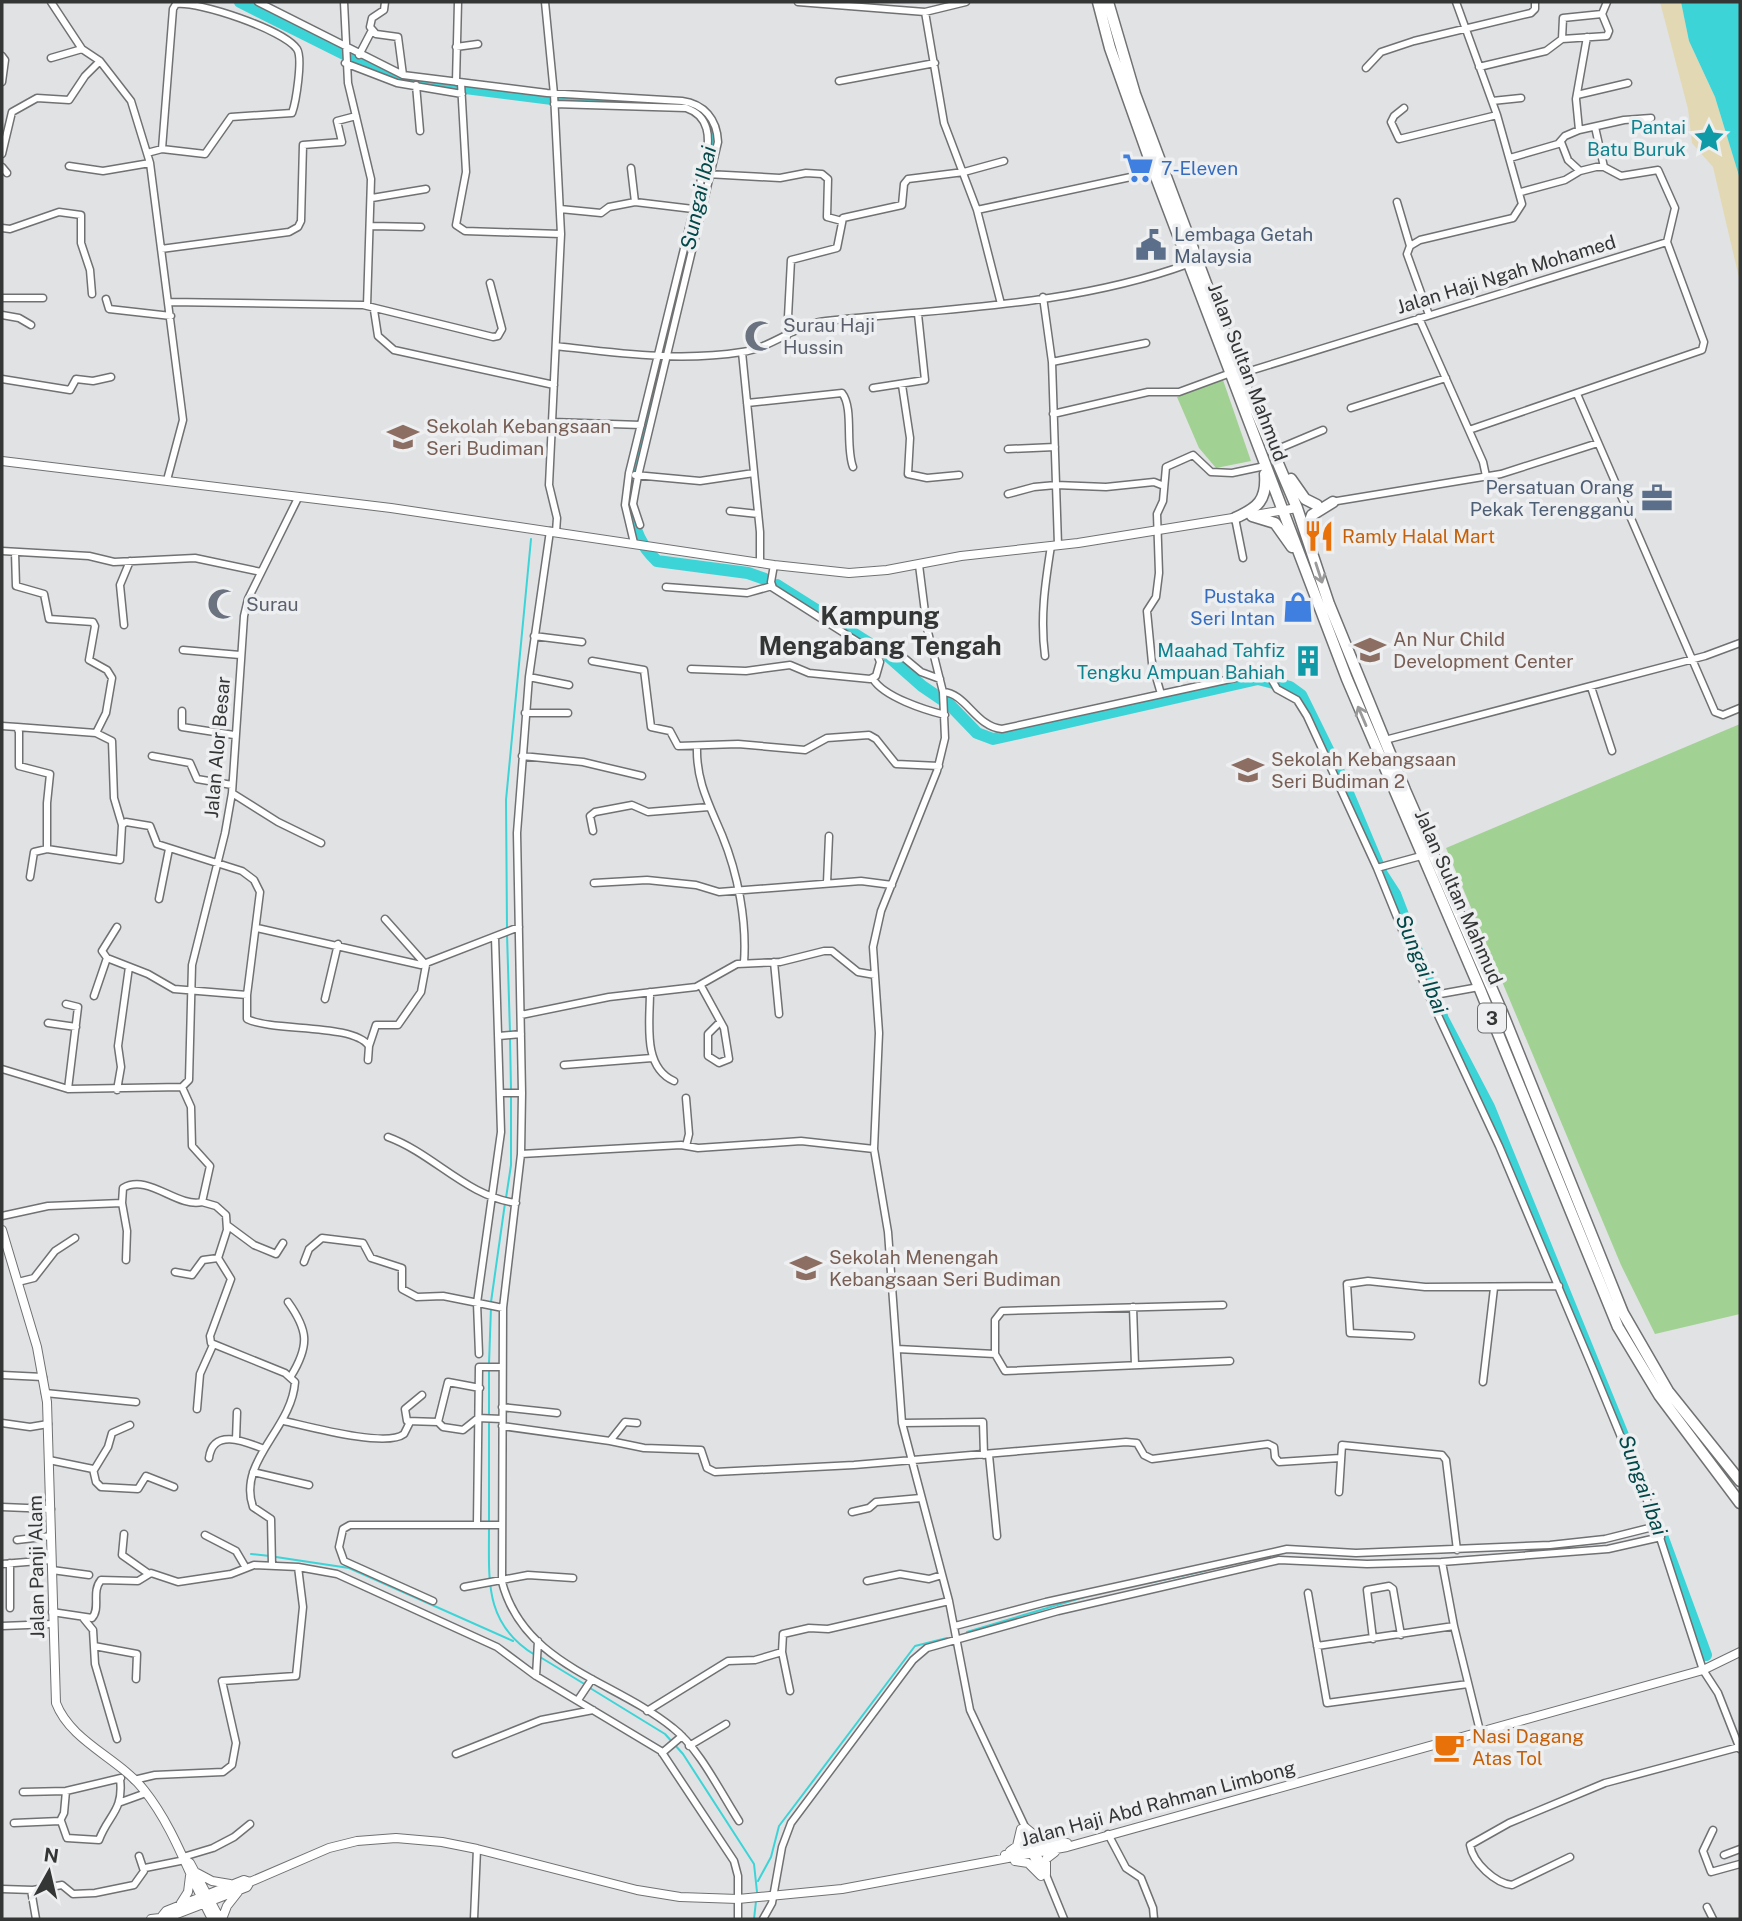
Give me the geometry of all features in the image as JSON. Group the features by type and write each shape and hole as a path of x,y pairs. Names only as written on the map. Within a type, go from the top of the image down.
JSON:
{"highway":[{"name":"Jalan Sultan Mahmud","path":"1098,2 1110,48 1188,264 1234,374 1281,466 1329,604 1502,1012 1576,1201 1632,1331 1668,1391 1740,1481"},
{"name":"Jalan Sultan Mahmud","path":"1108,2 1135,94 1265,466 1420,856 1479,987 1628,1346 1659,1395 1740,1503"},
{"path":"1235,518 1261,504 1265,494 1265,466"},
{"path":"1281,466 1306,499 1317,505"},
{"path":"1306,535 1307,523 1312,515 1333,502"},
{"path":"1252,516 1275,523 1300,558"},
{"path":"1443,908 1450,908 1455,903"}],"main road":[{"path":"2,461 524,527 774,565 849,573 919,565 961,556 1054,546 1297,508"},
{"name":"Jalan Panji Alam","path":"2,1230 6,1258 18,1282 46,1393 54,1688 59,1710 75,1731 123,1776 134,1780 146,1793 205,1899"},
{"name":"Jalan Haji Abd Rahman Limbong","path":"995,1859 1108,1835 1703,1670 1740,1652"},
{"path":"995,1859 1017,1846 1023,1827 1043,1842 1068,1844"},
{"path":"151,1919 250,1882 328,1848 357,1841 396,1838 442,1842 477,1849 636,1890 680,1897 743,1899 842,1889 995,1859 1025,1861 1044,1876"},
{"path":"1044,1876 1046,1859 1068,1844"},
{"path":"180,1909 188,1892 192,1873 236,1887"},
{"path":"205,1899 221,1919 236,1887"},
{"path":"205,1899 212,1919"},
{"path":"180,1909 201,1913 212,1919"}],"street":[{"path":"51,2 82,49 100,61 131,101 147,152 183,419 167,480"},
{"path":"258,2 415,82 461,94"},
{"path":"344,2 347,48 345,63 354,117 368,157 372,198 367,306"},
{"path":"359,55 371,32 372,18 381,14 385,2"},
{"path":"458,2 456,47 466,173 456,225 465,231 558,234"},
{"path":"545,2 560,209 549,485 557,518 550,531 528,677 517,833 516,929 521,1014 521,1154 501,1307 498,1582 513,1614 538,1642 591,1680 646,1711 689,1746 739,1821"},
{"path":"798,2 925,12 966,2"},
{"path":"1410,246 1420,240 1513,218 1522,204 1521,191 1497,115 1456,2"},
{"path":"1366,68 1381,52 1414,41 1466,31 1531,13 1535,9 1535,2"},
{"path":"1479,67 1546,51 1562,39 1609,35 1602,14 1607,2"},
{"path":"147,152 162,149 205,154 231,117 292,113 300,57 295,46 234,14 176,4 173,9 162,149"},
{"path":"925,12 944,123 977,210 1001,304"},
{"path":"1562,39 1563,19 1602,14"},
{"path":"371,32 398,37 403,75"},
{"path":"1579,130 1577,95 1587,37"},
{"path":"456,47 478,44"},
{"path":"51,58 82,49"},
{"path":"2,56 5,60 2,82"},
{"path":"2,110 12,112 37,98 69,100 85,76 100,61"},
{"path":"345,63 397,83 459,83 644,103"},
{"path":"839,81 935,63"},
{"path":"415,82 420,131"},
{"path":"1577,95 1628,83"},
{"path":"1492,101 1521,98"},
{"path":"554,104 692,102 708,113 718,137 693,209 681,281"},
{"path":"1404,108 1391,122 1399,139 1497,115"},
{"path":"2,154 12,112"},
{"path":"161,249 289,232 298,228 301,220 303,145 342,142 337,121 354,117"},
{"path":"1510,158 1561,142 1565,136 1579,130 1651,118"},
{"path":"1595,127 1604,167"},
{"path":"1561,142 1568,160 1580,171"},
{"path":"706,174 780,178 806,173 822,174 828,179 827,217 842,220 854,215 899,208 904,203 904,184 908,179 964,172 1004,162"},
{"path":"69,166 103,171 149,163"},
{"path":"1469,430 1697,353 1704,342 1667,242 1675,208 1658,170 1621,176 1604,167 1580,171 1565,180 1521,191"},
{"path":"631,168 635,202"},
{"path":"977,210 1154,172"},
{"path":"635,544 625,505 706,174"},
{"path":"372,198 426,189"},
{"path":"560,209 592,214 601,213 609,206 635,202 693,209"},
{"path":"1397,202 1410,246 1407,254 1429,315"},
{"path":"2,228 9,229 59,212 80,215 81,243 90,270 92,294"},
{"path":"787,336 791,260 837,248 842,220"},
{"path":"371,226 421,227"},
{"name":"Jalan Haji Ngah Mohamed","path":"1054,414 1147,393 1179,392 1667,242"},
{"path":"556,346 662,358 742,352 824,321 918,314 1044,298 1152,276 1188,264"},
{"path":"169,302 367,306 374,310 498,336 502,329 490,283"},
{"path":"2,298 43,298"},
{"path":"1044,298 1052,362 1056,485 1054,546 1042,605 1041,632 1045,656"},
{"path":"106,299 109,309 171,316"},
{"path":"374,310 379,336 394,350 551,385"},
{"path":"873,388 925,380 918,314"},
{"path":"2,315 19,318 30,326"},
{"path":"1419,318 1485,465 1486,476"},
{"path":"1052,362 1146,343"},
{"path":"742,352 758,514 760,563"},
{"path":"2,379 70,390 76,379 111,377"},
{"path":"1352,408 1446,378"},
{"path":"902,385 910,438 908,474 916,478 959,475"},
{"path":"747,403 842,393 847,402 849,455 853,467"},
{"path":"1577,394 1690,660 1715,712 1723,715 1740,708"},
{"path":"552,422 645,426"},
{"path":"1273,450 1323,430"},
{"path":"1297,508 1512,471 1598,443"},
{"path":"1009,449 1055,447"},
{"path":"1161,694 1152,663 1147,611 1156,597 1159,573 1157,514 1163,501 1166,467 1193,455 1210,472 1231,473 1265,466"},
{"path":"634,475 700,481 754,473"},
{"path":"634,475 633,504 640,525"},
{"path":"1008,494 1056,485 1106,487 1154,482 1164,486"},
{"name":"Jalan Alor Besar","path":"182,1087 189,1080 190,991 195,949 218,863 232,789 240,655 246,608 298,498"},
{"path":"730,512 758,514"},
{"path":"1235,518 1243,558"},
{"path":"2,551 130,561 195,558 261,572"},
{"path":"15,552 16,586 44,594 49,619 93,622 95,626 89,660 107,670 112,678 106,713 96,733"},
{"path":"124,625 120,585 130,561"},
{"path":"772,586 774,565"},
{"path":"919,565 927,628 943,692 945,738 939,765 874,937 879,1034 874,1149 886,1219 902,1423 955,1626 970,1710 1064,1919"},
{"path":"666,587 747,593 772,586 879,657"},
{"path":"534,636 582,642"},
{"path":"1385,740 1690,660 1740,643"},
{"path":"873,679 879,657 891,647 921,672 940,679"},
{"path":"183,650 240,655"},
{"path":"592,661 644,670 652,729 670,731 678,746 738,744 801,750 827,738 869,735 876,739 896,764 939,765"},
{"path":"691,669 746,671 794,666 809,673 873,679 883,691 945,715"},
{"path":"943,692 952,694 985,725 1002,729 1268,671 1275,685 1297,700 1307,716 1377,868 1429,996 1499,1146 1559,1286 1657,1526 1703,1670 1718,1693 1740,1748 1605,1783 1509,1823 1470,1845 1471,1852 1484,1869 1497,1881 1512,1885 1570,1857"},
{"path":"528,677 569,685"},
{"path":"1591,687 1612,751"},
{"path":"183,710 182,727 234,735"},
{"path":"525,713 568,713"},
{"path":"2,726 96,733 108,737 114,745 113,788 116,812 122,825 120,860 47,849 34,852 30,877"},
{"path":"17,727 19,766 50,774 47,849"},
{"path":"696,747 698,779 727,849 737,889 746,932 744,962"},
{"path":"152,756 190,763 197,779 232,789 278,822 321,844"},
{"path":"522,756 583,762 642,776"},
{"path":"593,831 592,814 606,810 632,805 649,812 709,807"},
{"path":"122,825 126,822 150,826 153,840 169,849 242,871 254,880 260,892 247,995 249,1020 324,1030 363,1040 369,1046"},
{"path":"828,883 829,836"},
{"path":"159,899 169,849"},
{"path":"1377,868 1420,856"},
{"path":"593,883 647,880 696,885 715,892 861,880 892,884"},
{"path":"385,919 426,965"},
{"path":"117,928 102,951 107,958 174,989 247,995"},
{"path":"257,928 426,965 516,929"},
{"path":"479,1354 481,1304 495,1200 503,1093 497,936"},
{"path":"325,999 338,944"},
{"path":"521,1014 701,986 711,976 744,962 774,962 832,951 848,967 875,975"},
{"path":"94,996 107,958"},
{"path":"774,962 779,1014"},
{"path":"368,1060 369,1046 376,1026 398,1024 421,992 426,965"},
{"path":"117,1090 121,1067 118,1046 129,967"},
{"path":"701,986 720,1022 726,1034 729,1057 727,1062 719,1063 708,1056 708,1034 720,1022"},
{"path":"1429,996 1479,987"},
{"path":"650,992 652,1058 664,1075 674,1081"},
{"path":"66,1004 78,1007 68,1089"},
{"path":"47,1023 76,1027"},
{"path":"501,1036 519,1035"},
{"path":"564,1065 652,1058"},
{"path":"2,1069 68,1089 182,1087 191,1108 192,1146 210,1166 202,1202"},
{"path":"503,1093 520,1093"},
{"path":"686,1098 690,1134 686,1146"},
{"path":"388,1138 417,1151 495,1200 514,1202"},
{"path":"521,1154 686,1146 735,1147 801,1141 874,1149"},
{"path":"126,1260 127,1231 122,1203 123,1188 129,1185 151,1187 187,1201 202,1202 226,1214 227,1225 218,1258 231,1279 210,1336 213,1345 200,1374 197,1409"},
{"path":"2,1216 48,1206 122,1203"},
{"path":"227,1225 254,1245 275,1254 283,1243"},
{"path":"18,1282 34,1278 55,1251 75,1238"},
{"path":"304,1262 309,1249 322,1238 363,1243 371,1258 402,1268 401,1286 410,1294 443,1296 501,1307"},
{"path":"175,1272 192,1275 203,1260 218,1258"},
{"path":"1411,1336 1350,1333 1346,1287 1349,1282 1494,1288 1559,1286"},
{"path":"1483,1382 1494,1288"},
{"path":"288,1302 305,1330 302,1352 291,1376"},
{"path":"1223,1305 1002,1311 995,1320 995,1354 1005,1371 1230,1361"},
{"path":"1133,1307 1135,1365"},
{"path":"213,1345 291,1376 296,1384 293,1401 284,1421 264,1449 250,1481 251,1503 254,1509 266,1513 271,1519 272,1559"},
{"path":"897,1349 995,1354"},
{"path":"480,1524 479,1367 500,1367"},
{"path":"2,1375 43,1377"},
{"path":"438,1422 448,1382 480,1388"},
{"path":"46,1393 136,1402"},
{"path":"422,1395 405,1409 406,1419 410,1422 438,1422 443,1427 463,1430 480,1418 644,1448 701,1450 707,1468 715,1472 987,1455 1126,1442 1137,1443 1144,1455 1152,1459 1268,1444 1274,1447 1275,1458 1279,1462 1340,1458"},
{"path":"502,1406 557,1413"},
{"path":"236,1440 237,1412"},
{"path":"284,1421 350,1434 392,1438 404,1434 410,1422"},
{"path":"610,1441 625,1422 637,1423"},
{"path":"902,1423 983,1422 997,1536"},
{"path":"2,1423 30,1427 48,1424"},
{"path":"130,1425 112,1433 108,1447 94,1470 96,1482 101,1487 138,1489 146,1476 174,1487"},
{"path":"209,1458 214,1442 236,1440 264,1449"},
{"path":"1339,1492 1341,1448 1346,1445 1444,1457 1457,1550"},
{"path":"49,1460 74,1463 94,1470"},
{"path":"253,1472 309,1485"},
{"path":"852,1512 869,1508 876,1502 921,1498"},
{"path":"2,1507 51,1509"},
{"path":"433,1601 411,1598 369,1580 341,1559 339,1540 345,1527 498,1525"},
{"path":"955,1626 1046,1602 1287,1549 1356,1553 1576,1544 1657,1526"},
{"path":"124,1534 122,1555 149,1574 181,1582 231,1574 272,1559 298,1567 369,1580 411,1598 497,1647 593,1710 644,1738 665,1752 734,1861 743,1899 738,1919"},
{"path":"205,1535 236,1551 246,1568"},
{"path":"17,1540 51,1536"},
{"path":"763,1919 791,1823 913,1660 927,1648 1058,1611 1279,1560 1367,1564 1442,1562 1608,1549 1660,1536"},
{"path":"2,1564 51,1560"},
{"path":"1442,1562 1454,1626 1480,1731"},
{"path":"10,1563 10,1608"},
{"path":"134,1780 155,1775 223,1772 232,1765 236,1743 222,1681 296,1676 303,1607 298,1567"},
{"path":"51,1570 89,1574"},
{"path":"52,1612 84,1619 95,1614 95,1592 101,1580 138,1581 149,1574"},
{"path":"867,1581 900,1574 929,1579 942,1574"},
{"path":"464,1587 528,1575 573,1578"},
{"path":"1373,1639 1367,1590 1389,1586 1393,1589 1401,1635"},
{"path":"1308,1592 1325,1700 1329,1703 1468,1684"},
{"path":"790,1691 782,1652 783,1634 809,1628 828,1629 949,1601"},
{"path":"84,1619 93,1630 99,1681 108,1698 117,1740"},
{"path":"2,1626 53,1624"},
{"path":"1317,1646 1454,1626"},
{"path":"537,1674 538,1642"},
{"path":"94,1646 137,1654 136,1679"},
{"path":"646,1711 728,1661 755,1660 782,1652"},
{"path":"570,1714 576,1699 591,1680"},
{"path":"456,1754 527,1724 593,1710"},
{"path":"689,1746 726,1724"},
{"path":"665,1752 680,1738"},
{"path":"23,1792 66,1791 123,1776 121,1802 98,1841 67,1838 61,1821 66,1791"},
{"path":"121,1802 146,1793"},
{"path":"14,1822 54,1824 61,1821"},
{"path":"145,1868 213,1848 234,1837 250,1824"},
{"path":"1713,1830 1703,1851 1711,1872 1740,1864"},
{"path":"1108,1835 1126,1868 1141,1878 1153,1908 1154,1919"},
{"path":"474,1919 477,1849"},
{"path":"1724,1855 1740,1849"},
{"path":"139,1856 145,1868"},
{"path":"2,1889 31,1890 62,1885 73,1894 102,1892 134,1885 145,1868"},
{"path":"31,1890 36,1919"},
{"path":"1707,1907 1713,1919"}],"green space":[{"path":"1223,380 1251,461 1216,468 1199,448 1177,397"},
{"path":"1740,724 1740,1314 1655,1334 1621,1265 1446,848"}],"sand":[{"name":"Pantai Batu Buruk","path":"1660,2 1681,2 1689,41 1715,97 1740,179 1740,282 1713,167 1692,143 1688,109"}],"water":[{"path":"1681,2 1740,2 1740,179 1715,97 1689,41"}],"waterway":[{"name":"Sungai Ibai","path":"240,2 394,79 560,100 681,104 701,111 712,128 713,142 635,470 631,507 641,541 657,561 748,573 765,579"},
{"path":"507,929 506,800 531,539"},
{"name":"Sungai Ibai","path":"777,585 880,650"},
{"name":"Sungai Ibai","path":"888,656 922,686 950,705 977,733 993,739 1258,679 1290,687 1301,695 1340,774 1382,874 1395,894 1443,1019 1489,1107 1647,1494"},
{"path":"507,934 510,1033"},
{"path":"510,1039 511,1089"},
{"path":"506,1198 511,1165 511,1095"},
{"path":"491,1302 505,1203"},
{"path":"489,1364 491,1307"},
{"path":"489,1370 489,1417"},
{"path":"489,1423 489,1522"},
{"path":"489,1528 490,1583 498,1615 506,1630 518,1643 535,1655"},
{"name":"Sungai Ibai","path":"1660,1530 1706,1655"},
{"path":"251,1554 270,1556"},
{"path":"276,1557 349,1568 513,1641"},
{"path":"1148,1583 1208,1570"},
{"path":"967,1632 1084,1597"},
{"path":"758,1881 771,1857 779,1826 915,1646 947,1638"},
{"path":"540,1657 586,1685"},
{"path":"590,1688 665,1734 683,1754 754,1864 757,1892"},
{"path":"754,1919 756,1901"}],"place":[{"name":"Pantai Batu Buruk","path":"1709,138"},
{"name":"7-Eleven","path":"1138,168"},
{"name":"Lembaga Getah Malaysia","path":"1151,245"},
{"name":"Surau Haji Hussin","path":"760,336"},
{"name":"Sekolah Kebangsaan Seri Budiman","path":"403,437"},
{"name":"Persatuan Orang Pekak Terengganu","path":"1657,498"},
{"name":"Ramly Halal Mart","path":"1319,536"},
{"name":"Surau","path":"223,604"},
{"name":"Pustaka Seri Intan","path":"1298,607"},
{"name":"An Nur Child Development Center","path":"1370,650"},
{"name":"Maahad Tahfiz Tengku Ampuan Bahiah","path":"1308,661"},
{"name":"Sekolah Kebangsaan Seri Budiman 2","path":"1248,770"},
{"name":"Sekolah Menengah Kebangsaan Seri Budiman","path":"806,1268"},
{"name":"Nasi Dagang Atas Tol","path":"1449,1747"}],"district":[{"name":"Kampung Mengabang Tengah","path":"880,630"}]}
